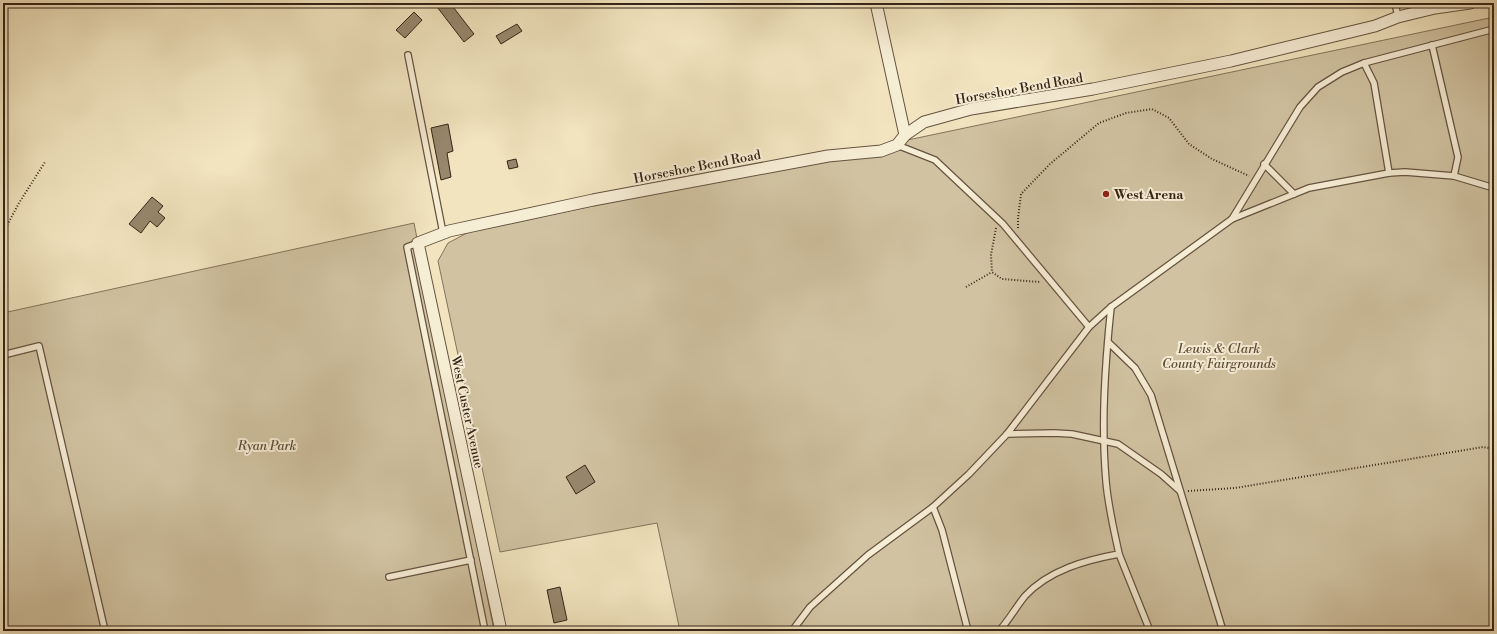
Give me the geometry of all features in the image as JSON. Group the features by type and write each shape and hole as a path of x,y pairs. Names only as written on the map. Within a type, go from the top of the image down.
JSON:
{"street":[{"path":"876,3 905,135"},
{"name":"Horseshoe Bend Road","path":"443,233 593,200 828,156 881,151 897,145 905,135 924,122 971,109 1093,89 1231,61 1375,26 1398,17 1435,8 1470,3"},
{"path":"418,243 443,233"},
{"name":"West Custer Avenue","path":"418,243 501,631"}],"lane":[{"path":"1395,3 1398,17"},
{"path":"1232,219 1300,107 1318,87 1342,72 1364,63 1494,29"},
{"path":"1432,45 1458,157 1454,176"},
{"path":"408,55 443,233"},
{"path":"1364,63 1374,82 1389,173"},
{"path":"897,145 935,160 998,219 1089,327"},
{"path":"1264,164 1294,194"},
{"path":"792,631 810,607 868,555 933,507 969,474 1007,434 1089,327 1111,307 1232,219 1310,188 1389,173 1405,172 1454,176 1494,188"},
{"path":"418,243 407,247 485,631"},
{"path":"1111,307 1103,411 1103,440 1106,483 1119,554 1150,631"},
{"path":"1108,342 1135,368 1150,395 1181,491 1223,631"},
{"path":"3,355 39,346 105,631"},
{"path":"1007,434 1060,433 1118,444 1161,474 1181,491"},
{"path":"933,507 942,530 968,631"},
{"path":"999,631 1025,596 1038,585 1062,570 1100,558 1119,554"},
{"path":"389,577 471,560"}],"path":[{"path":"1018,242 1018,218 1021,194 1050,164 1099,123 1126,113 1152,109 1169,118 1189,144 1212,159 1256,179"},
{"path":"3,233 44,162"},
{"path":"992,272 991,255 998,219"},
{"path":"992,272 1002,279 1052,284"},
{"path":"966,288 992,272"},
{"path":"1181,491 1235,488 1483,447 1494,449"}],"green space":[{"name":"Lewis & Clark County Fairgrounds","path":"1494,17 1494,631 680,631 657,523 500,552 438,261 448,243 469,232"},
{"name":"Ryan Park","path":"414,223 494,631 3,631 3,313"}],"building":[{"path":"434,3 450,3 474,34 464,42"},
{"path":"414,12 422,20 405,38 396,30"},
{"path":"517,24 522,31 501,44 496,36"},
{"path":"448,124 453,151 447,153 451,177 441,180 431,128"},
{"path":"516,159 518,167 509,169 507,161"},
{"path":"152,197 163,206 158,212 165,218 157,227 150,221 141,233 129,224"},
{"path":"585,465 595,482 576,494 566,477"},
{"path":"560,587 567,620 554,623 547,590"}],"place":[{"name":"West Arena","path":"1106,194"}]}
